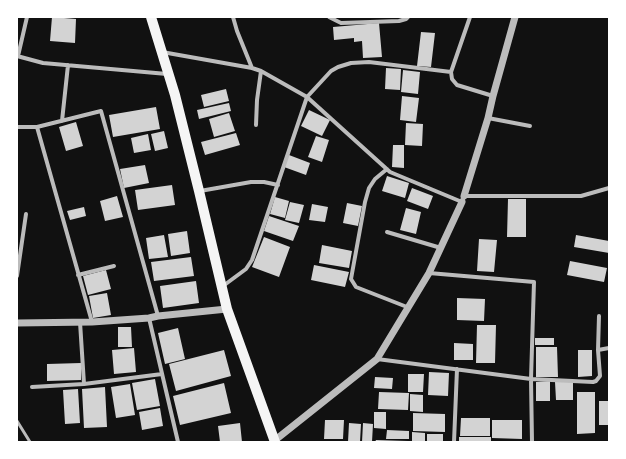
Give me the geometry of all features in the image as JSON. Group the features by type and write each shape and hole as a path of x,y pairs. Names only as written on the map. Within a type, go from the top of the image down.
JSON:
{"main road":[{"path":"151,17 162,52 199,191 227,309 274,441"}],"street":[{"path":"28,17 18,56 44,63 168,74"},
{"path":"233,17 252,68"},
{"path":"329,17 341,23 399,21 408,17"},
{"path":"470,17 452,72 452,79 457,85 493,96"},
{"path":"274,441 376,359 429,273 463,199 488,118 515,17"},
{"path":"162,52 252,68 261,71 307,97 390,172 463,199 581,196 609,188"},
{"path":"221,286 246,269 252,260 307,97 330,71 351,63 369,62 452,72"},
{"path":"62,120 68,65"},
{"path":"256,125 257,100 261,71"},
{"path":"17,127 37,127 101,111 158,316"},
{"path":"488,118 530,126"},
{"path":"37,127 92,322"},
{"path":"387,169 375,179 369,188 365,202 351,279 356,287 407,307"},
{"path":"199,191 251,182 264,182 278,185"},
{"path":"17,276 26,214"},
{"path":"387,232 441,248"},
{"path":"78,276 114,266"},
{"path":"429,273 534,282 531,379 532,442"},
{"path":"17,323 92,322 149,318 227,309"},
{"path":"376,359 531,379 593,382 600,376 598,350 599,316"},
{"path":"149,318 178,442"},
{"path":"80,322 84,384"},
{"path":"598,350 609,348"},
{"path":"454,442 457,369"},
{"path":"32,388 84,384 162,374"}],"lane":[{"path":"17,421 30,442"}],"building":[{"path":"52,17 76,19 75,43 50,41"},
{"path":"379,23 382,57 363,58 362,41 354,42 354,38 334,40 333,27"},
{"path":"421,32 435,33 431,67 417,66"},
{"path":"386,68 401,69 400,90 385,89"},
{"path":"403,70 420,72 418,94 401,92"},
{"path":"226,89 229,101 204,107 201,95"},
{"path":"402,96 419,98 416,122 400,120"},
{"path":"229,103 231,111 199,119 197,110"},
{"path":"156,107 160,129 113,137 109,115"},
{"path":"309,110 330,120 322,136 301,126"},
{"path":"229,113 235,131 214,137 209,119"},
{"path":"76,122 83,146 66,151 59,127"},
{"path":"406,123 423,124 422,146 405,145"},
{"path":"164,131 168,148 155,151 151,134"},
{"path":"236,133 240,145 205,155 201,142"},
{"path":"148,134 151,150 134,153 131,138"},
{"path":"316,136 329,140 322,162 308,157"},
{"path":"393,145 404,145 404,168 392,167"},
{"path":"289,155 310,163 306,175 284,167"},
{"path":"145,165 149,183 124,188 120,169"},
{"path":"387,176 409,183 405,198 382,191"},
{"path":"172,185 175,205 138,210 135,190"},
{"path":"412,188 433,196 428,209 407,201"},
{"path":"117,196 123,217 105,221 100,201"},
{"path":"275,197 289,201 285,218 270,214"},
{"path":"508,199 526,199 526,237 507,237"},
{"path":"290,202 304,205 299,223 285,220"},
{"path":"347,203 362,206 358,226 343,223"},
{"path":"312,204 328,207 325,222 309,220"},
{"path":"84,207 86,216 70,220 67,211"},
{"path":"406,208 421,212 416,234 400,230"},
{"path":"269,216 299,226 293,241 264,231"},
{"path":"187,231 190,253 171,256 168,234"},
{"path":"164,235 168,257 149,259 146,238"},
{"path":"576,235 609,241 609,253 574,247"},
{"path":"264,237 290,247 279,277 252,267"},
{"path":"479,239 497,240 494,272 477,271"},
{"path":"322,245 352,251 349,268 319,263"},
{"path":"191,257 194,276 154,281 151,262"},
{"path":"570,261 607,268 604,282 567,275"},
{"path":"314,265 349,272 345,287 311,280"},
{"path":"106,270 111,289 88,295 83,276"},
{"path":"196,281 199,303 163,308 160,286"},
{"path":"107,293 111,315 93,318 89,296"},
{"path":"457,298 485,299 484,321 457,320"},
{"path":"477,325 496,325 495,363 476,363"},
{"path":"118,327 131,327 132,347 118,347"},
{"path":"178,328 185,359 165,364 158,333"},
{"path":"535,338 554,338 554,345 535,345"},
{"path":"454,343 473,344 473,360 454,360"},
{"path":"536,347 557,347 558,377 536,377"},
{"path":"134,348 136,372 114,374 112,350"},
{"path":"224,350 231,376 176,391 169,364"},
{"path":"578,350 592,350 592,376 578,377"},
{"path":"81,363 81,380 47,381 47,364"},
{"path":"429,372 449,373 448,396 428,395"},
{"path":"408,374 424,374 423,392 408,392"},
{"path":"375,377 393,378 392,389 374,388"},
{"path":"155,379 160,406 137,410 132,383"},
{"path":"550,381 550,401 536,401 536,382"},
{"path":"555,382 573,382 573,400 556,400"},
{"path":"224,383 231,413 180,425 173,396"},
{"path":"130,384 135,415 116,418 111,387"},
{"path":"105,387 107,427 84,428 82,389"},
{"path":"78,389 80,423 65,424 63,390"},
{"path":"379,392 409,393 408,410 378,409"},
{"path":"577,392 595,392 595,433 577,434"},
{"path":"410,394 423,395 423,412 410,411"},
{"path":"599,401 609,401 609,425 599,425"},
{"path":"160,408 163,426 142,430 139,412"},
{"path":"374,412 386,412 386,429 374,428"},
{"path":"413,413 445,414 445,432 413,431"},
{"path":"461,418 490,418 490,436 460,436"},
{"path":"325,420 344,420 343,439 324,439"},
{"path":"492,420 522,420 522,439 492,438"},
{"path":"240,423 242,442 220,442 218,426"},
{"path":"349,423 361,424 360,442 348,442"},
{"path":"363,423 373,424 372,442 362,442"},
{"path":"387,430 409,431 409,439 386,439"},
{"path":"412,432 425,433 425,442 412,442"},
{"path":"427,434 443,434 443,442 427,442"},
{"path":"459,437 491,437 491,442 459,442"},
{"path":"376,440 408,441 408,442 375,442"}]}
